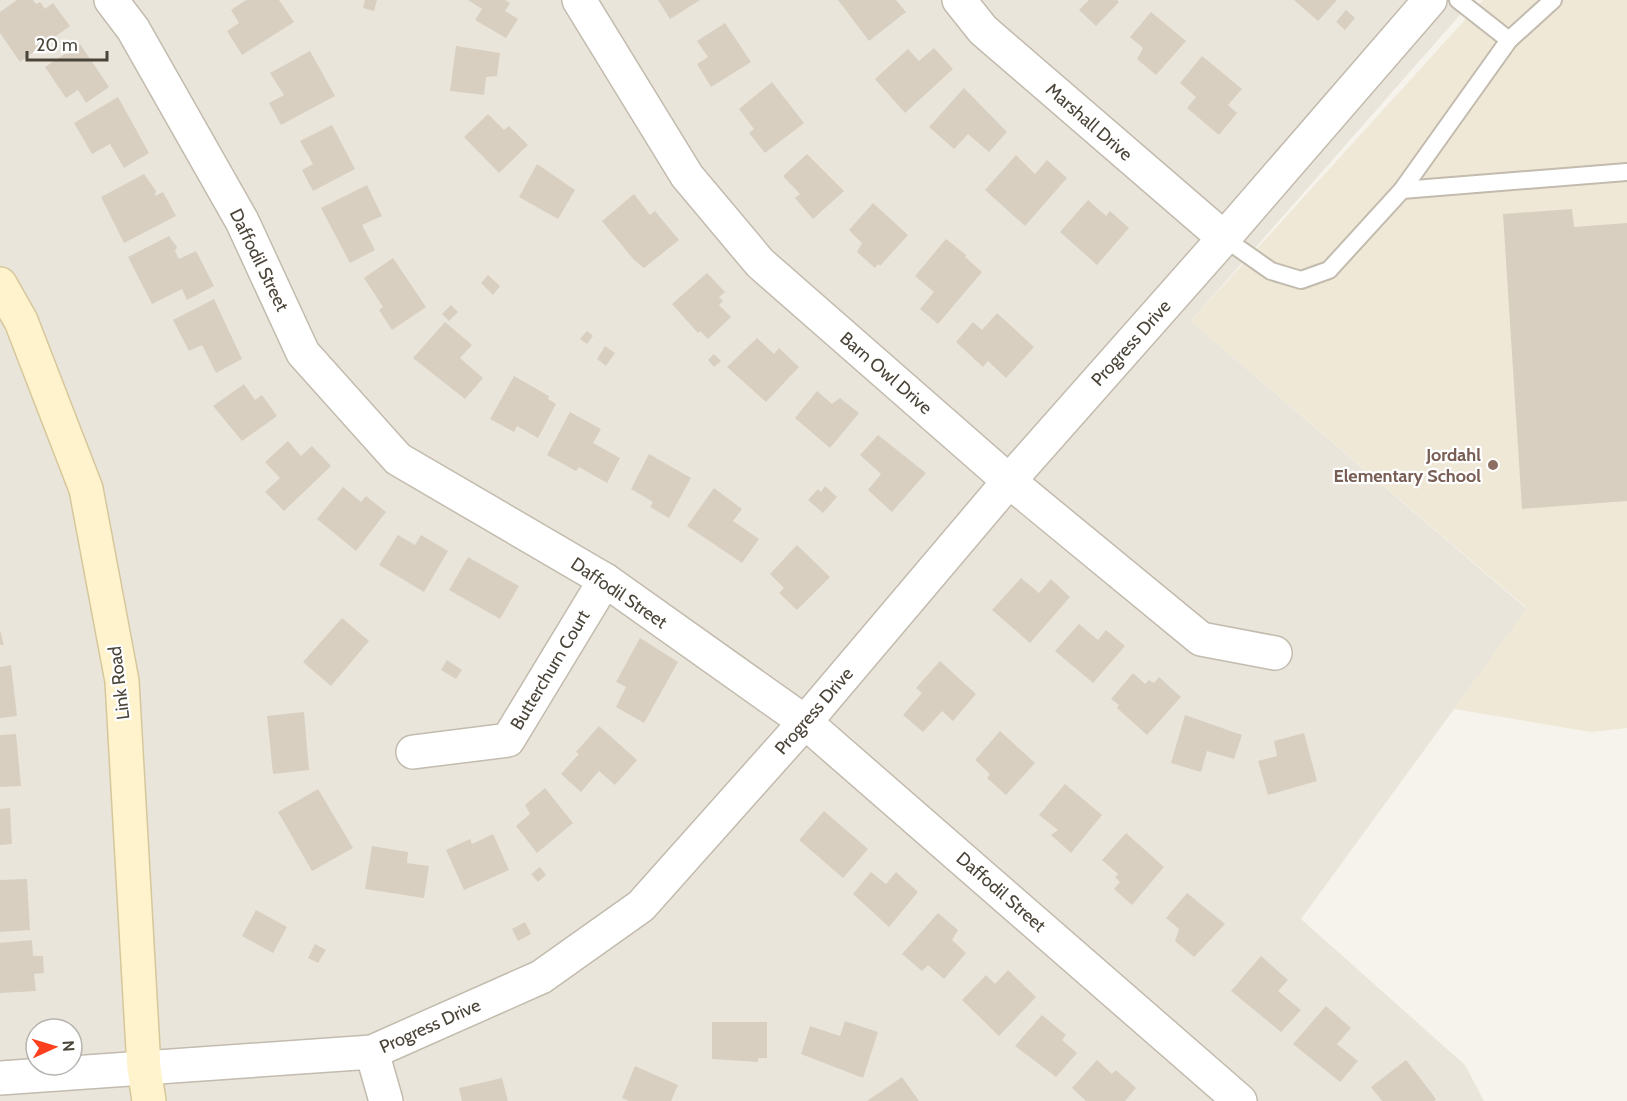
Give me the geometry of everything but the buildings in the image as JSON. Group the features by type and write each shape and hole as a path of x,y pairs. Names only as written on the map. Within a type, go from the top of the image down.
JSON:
{"main road":[{"name":"Link Road","path":"0,284 21,321 86,489 122,681 144,1068 149,1101"}],"street":[{"name":"Daffodil Street","path":"111,0 133,29 242,221 303,353 398,459 605,580 805,722 1240,1101"},
{"name":"Barn Owl Drive","path":"579,0 687,176 760,263 1009,481 1202,639 1275,652"},
{"name":"Marshall Drive","path":"959,0 983,30 1224,238"},
{"name":"Progress Drive","path":"0,1078 372,1052 541,977 640,906 805,722 1009,481 1430,0"},
{"name":"Butterchurn Court","path":"413,752 508,740 605,580"},
{"path":"372,1052 386,1101"}],"lane":[{"path":"1458,0 1509,40"},
{"path":"1224,238 1271,271 1301,280 1329,270 1402,190 1509,40 1553,0"},
{"path":"1402,190 1627,172"}],"shaded area":[{"path":"0,0 1473,0 1191,321 1527,609 1301,919 1465,1065 1484,1101 0,1101"},
{"name":"Jordahl Elementary School","path":"1483,0 1627,0 1627,728 1591,732 1454,709 1527,608 1191,321"}],"place":[{"name":"Jordahl Elementary School","path":"1493,465"}]}
